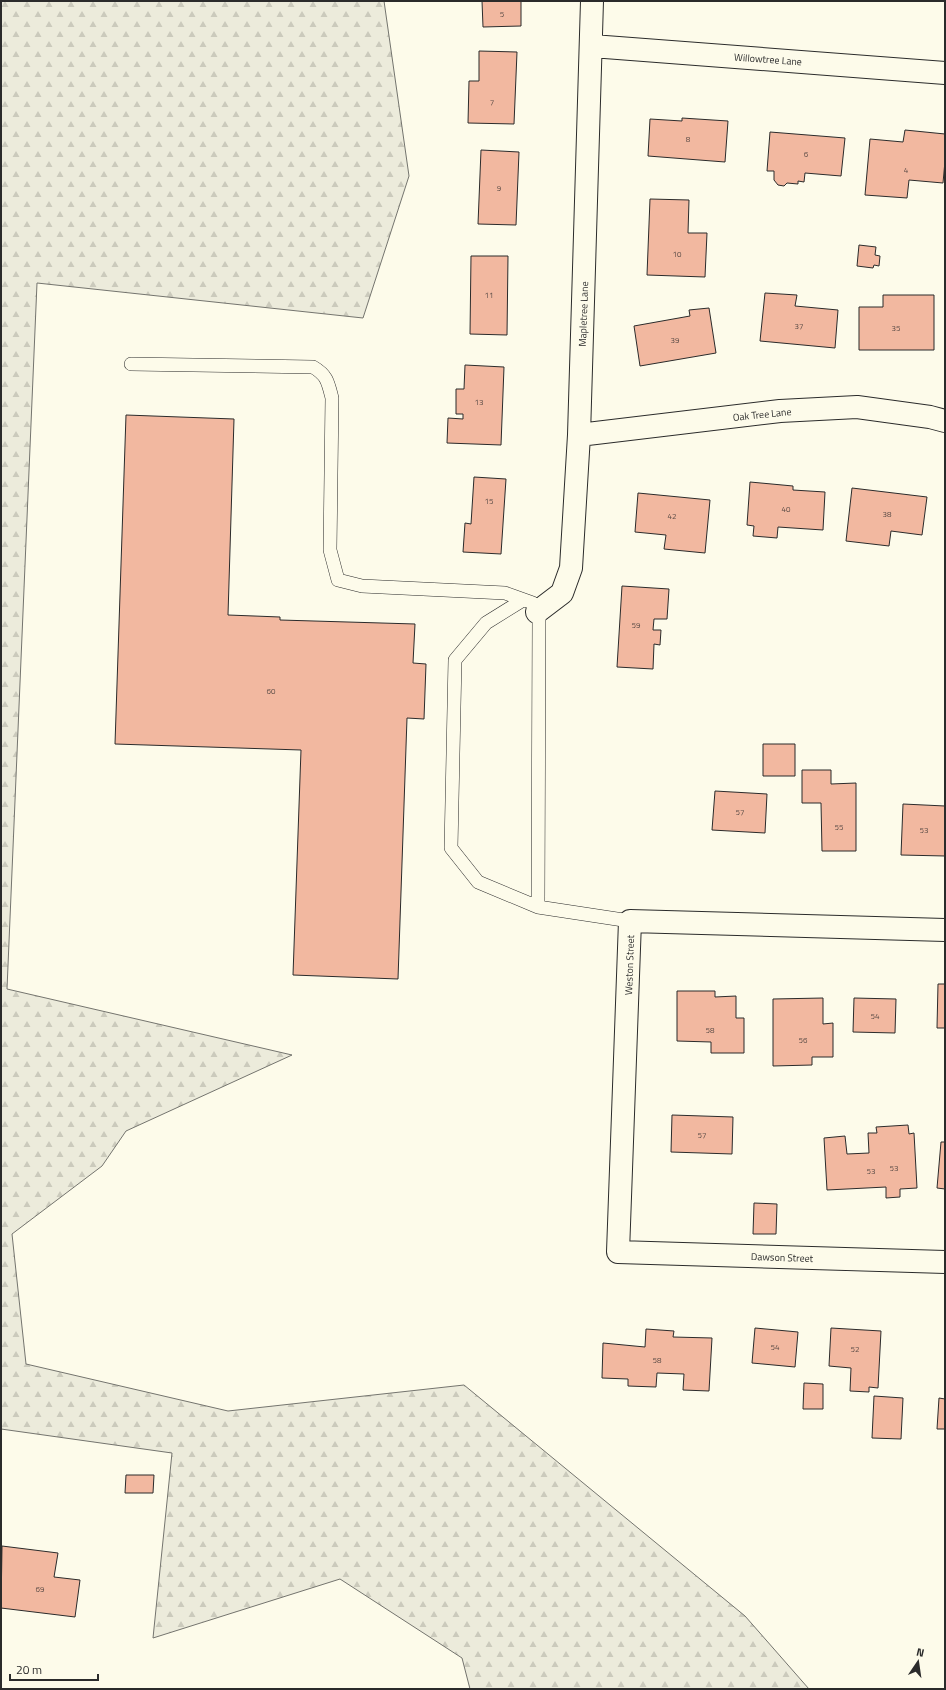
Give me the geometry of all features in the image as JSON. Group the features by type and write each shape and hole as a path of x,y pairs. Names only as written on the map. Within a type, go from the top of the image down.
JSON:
{"street":[{"name":"Mapletree Lane","path":"530,606 562,593 571,568 579,435 592,46 592,1"},
{"name":"Willowtree Lane","path":"592,46 945,73"},
{"name":"Oak Tree Lane","path":"579,435 780,411 857,408 930,417 945,421"},
{"name":"Weston Street","path":"618,1252 630,921 945,930"},
{"name":"Dawson Street","path":"618,1252 945,1262"}],"lane":[{"path":"131,364 313,367 323,372 332,398 330,550 338,580 362,586 504,593 530,606 539,618 538,907"},
{"path":"530,606 486,623 455,660 451,848 478,882 538,907 630,921"}],"green space":[{"path":"1,1 384,1 409,176 363,318 37,283 7,989 292,1055 126,1131 102,1166 12,1234 26,1364 228,1411 464,1385 745,1616 809,1689 470,1689 462,1658 340,1579 153,1638 172,1453 1,1429"}],"building":[{"path":"482,1 521,1 521,26 483,27"},
{"path":"479,51 517,52 514,124 468,123 469,81 479,81"},
{"path":"682,118 728,121 725,162 648,156 650,119 682,121"},
{"path":"905,130 945,134 943,183 909,180 907,198 865,195 870,139 903,142"},
{"path":"770,132 845,138 841,176 805,173 804,182 798,181 798,184 787,183 784,186 778,185 774,180 774,171 767,171"},
{"path":"481,150 519,152 516,225 478,224"},
{"path":"650,199 689,200 688,233 707,233 705,277 647,275"},
{"path":"859,245 876,247 875,255 880,256 879,266 874,265 873,268 857,266"},
{"path":"471,256 508,256 507,335 470,334"},
{"path":"765,293 797,295 795,306 838,310 835,348 760,341"},
{"path":"883,295 934,295 934,350 859,350 859,307 883,307"},
{"path":"709,308 716,353 640,366 634,326 690,316 689,310"},
{"path":"465,365 504,367 501,445 447,443 448,418 463,419 463,414 456,414 456,389 464,389"},
{"path":"126,415 234,419 228,615 280,617 280,620 415,624 413,663 426,664 424,719 407,718 398,979 293,975 301,750 115,744"},
{"path":"474,477 506,479 501,554 463,552 465,523 471,524"},
{"path":"750,482 793,486 793,490 825,492 823,530 778,527 777,538 753,536 754,526 747,525"},
{"path":"852,488 927,497 922,535 891,531 889,546 846,541"},
{"path":"638,493 710,500 705,553 664,549 666,535 635,532"},
{"path":"622,586 669,589 667,619 654,619 653,630 661,630 660,645 654,644 653,669 617,667"},
{"path":"763,744 795,744 795,776 763,776"},
{"path":"802,770 831,770 831,784 856,783 856,851 822,851 821,803 802,803"},
{"path":"715,791 767,794 765,833 712,830"},
{"path":"903,804 945,806 945,856 901,855"},
{"path":"938,984 945,984 945,1028 937,1028"},
{"path":"677,991 715,991 715,997 736,996 736,1018 744,1018 744,1053 711,1053 711,1042 677,1041"},
{"path":"823,998 823,1024 833,1023 833,1057 812,1057 812,1065 773,1066 773,999"},
{"path":"854,998 896,999 895,1033 853,1032"},
{"path":"672,1115 733,1117 732,1154 671,1152"},
{"path":"908,1125 909,1134 914,1133 917,1188 900,1189 900,1197 886,1198 886,1187 827,1190 824,1138 845,1136 847,1154 869,1153 868,1133 877,1133 876,1127"},
{"path":"941,1142 945,1142 945,1189 937,1188"},
{"path":"754,1203 777,1204 776,1234 753,1234"},
{"path":"755,1328 798,1332 795,1367 752,1363"},
{"path":"831,1328 881,1331 878,1388 869,1387 869,1392 850,1391 851,1368 829,1366"},
{"path":"646,1329 674,1331 673,1337 712,1338 709,1391 683,1390 684,1374 657,1373 656,1387 628,1386 628,1379 602,1378 603,1343 645,1347"},
{"path":"804,1383 823,1384 823,1409 803,1409"},
{"path":"874,1396 903,1398 901,1439 872,1438"},
{"path":"939,1398 945,1399 945,1429 937,1429"},
{"path":"126,1475 154,1475 153,1493 125,1493"},
{"path":"2,1546 58,1553 54,1577 80,1580 75,1617 1,1608"}]}
